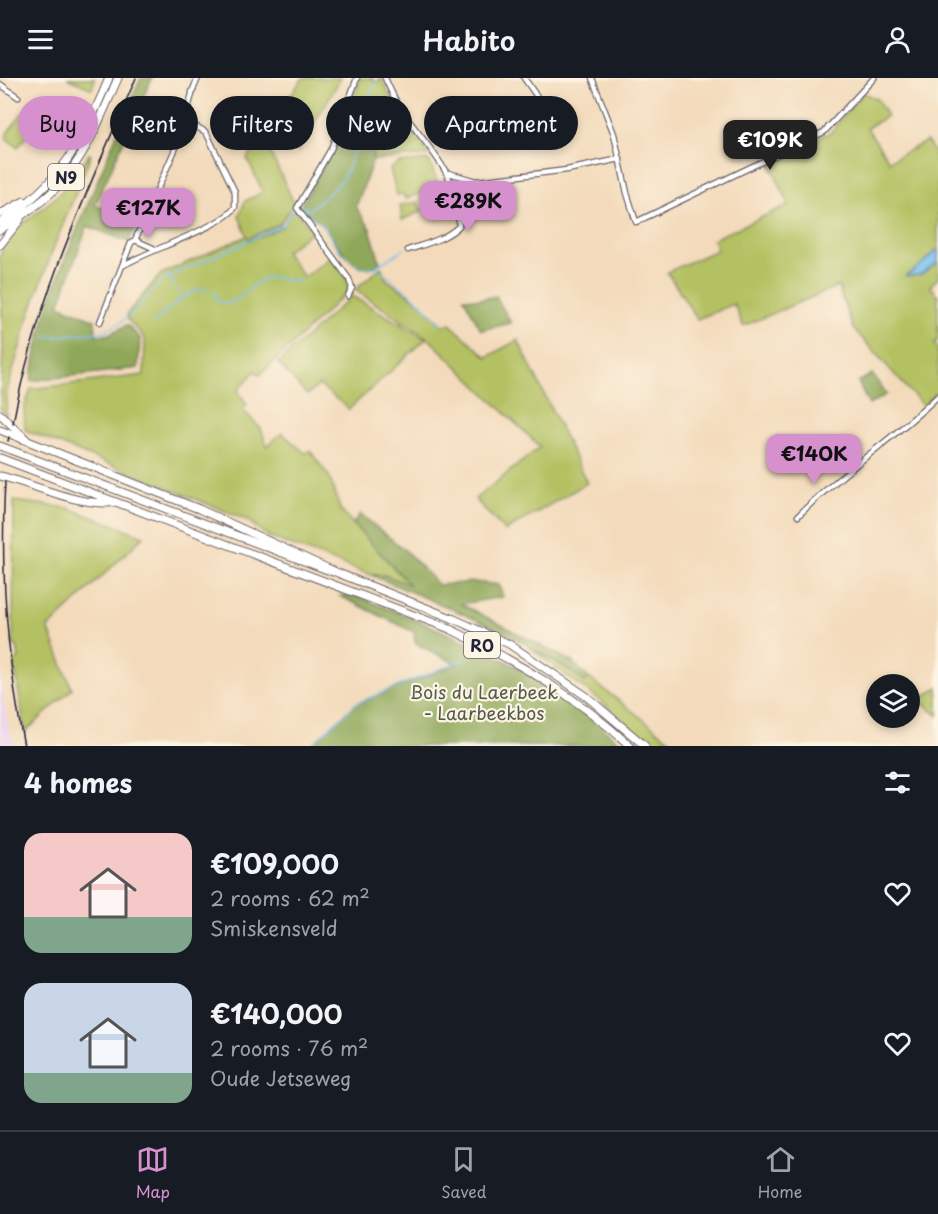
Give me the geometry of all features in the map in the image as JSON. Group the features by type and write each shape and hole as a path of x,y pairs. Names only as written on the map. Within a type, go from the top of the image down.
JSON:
{"highway":[{"name":"N9","path":"0,223 33,199 54,179 74,153 109,78"},
{"name":"N9","path":"0,230 56,188 79,159 118,78"},
{"path":"0,214 33,199"},
{"path":"0,245 9,231 32,208"},
{"path":"0,414 28,441"},
{"path":"0,430 191,505 338,573"},
{"name":"R0","path":"0,446 338,573 509,644 586,696 645,746"},
{"name":"R0","path":"0,458 450,629 504,655 549,683 579,703 630,746"},
{"path":"0,474 104,504 117,501"}],"street":[{"path":"192,96 198,78"},
{"path":"348,296 352,288 349,279 297,208 331,149 357,78"},
{"path":"385,78 403,113 449,173 459,226 435,241 408,249"},
{"path":"524,78 536,96"},
{"path":"592,78 609,116 636,222 824,132 874,78"},
{"path":"0,84 18,97"},
{"path":"124,265 156,248 226,218 232,212 236,204 235,192 206,132 198,128"},
{"path":"100,322 131,243 135,240 174,150"},
{"path":"454,192 476,181 620,159"},
{"path":"449,173 476,181"},
{"path":"135,240 147,247 156,248"},
{"path":"798,516 847,472 909,424 938,396"}],"shaded area":[{"path":"0,667 6,716 14,746 0,746"}],"green space":[{"path":"67,78 95,78 92,89"},
{"path":"141,78 152,78 144,96 133,96"},
{"path":"303,78 341,78 330,96 326,96 326,103 314,124 314,96 290,96"},
{"path":"361,78 372,78 375,82 382,79 390,96 354,96"},
{"path":"863,93 877,99 887,116 867,128 889,161 927,141 938,159 938,278 930,286 938,295 938,340 934,344 938,348 938,391 923,406 853,328 838,286 743,326 734,304 697,319 667,272 717,250 713,239 789,205 769,161 831,132"},
{"path":"18,119 18,147 7,139 7,133"},
{"path":"412,131 429,155 373,160 372,150 412,150"},
{"path":"110,150 120,150 95,205 137,223 129,242 87,226 59,305 95,320 96,335 107,335 127,325 140,338 138,368 31,381 40,336 61,270"},
{"path":"252,150 269,150 294,203 280,224 249,238 248,241 282,227 294,208 312,231 285,252 304,277 331,257 347,279 349,290 260,375 255,371 238,390 247,405 242,409 261,429 267,446 282,433 305,453 310,451 329,476 341,511 411,586 384,575 371,575 269,537 247,520 25,430 24,409 31,389 144,375 145,338 128,320 127,314 161,274 247,236 239,216 245,201 263,192 247,158"},
{"path":"372,150 373,160 356,207 370,228 380,263 371,268 362,268 355,264 340,249 320,222 299,209 332,151"},
{"path":"89,154 91,155 28,319 7,391 6,416 0,408 3,348 0,256 3,246 15,230 56,197 74,178"},
{"path":"429,160 439,186 405,199 403,194 397,195 390,169 399,163"},
{"path":"418,202 422,211 402,220 400,205"},
{"path":"381,267 386,279 421,303 442,325 450,324 487,357 518,340 587,483 505,531 475,499 540,447 428,338 355,290"},
{"path":"352,296 426,339 349,409 319,385 307,395 278,363"},
{"path":"496,296 511,323 481,330 464,298 481,299"},
{"path":"872,374 887,394 869,405 858,382"},
{"path":"14,501 68,508 144,536 48,628 72,689 25,732 14,662 19,658 17,646 13,645"},
{"path":"360,514 405,550 439,585 474,582 499,585 503,597 461,604 571,661 589,678 585,682 561,665 509,635 371,575 384,575 410,585 353,524"},
{"name":"Bois du Laerbeek - Laarbeekbos","path":"351,594 445,632 517,667 565,698 624,746 310,746 357,703 457,664 415,643 414,632 340,596"},
{"path":"529,648 566,668 585,682 589,678 678,746 652,746 601,701"},
{"path":"938,687 938,716 920,701"}],"water":[{"path":"935,251 938,251 938,262 920,275 905,276 921,265"}],"waterway":[{"path":"300,206 309,210 342,179 353,152 374,145 367,126 371,91 377,80"},
{"path":"269,231 283,225 296,205"},
{"path":"303,211 323,225 339,250 360,268 375,267 404,249"},
{"path":"45,337 103,332 120,323 133,312 162,280 267,232"},
{"path":"377,268 420,302 441,325"},
{"path":"169,277 182,298 199,289 214,292 219,302 226,303 237,299 268,277 300,281"},
{"path":"153,323 182,298"},
{"path":"310,746 357,703 464,659"}],"railway":[{"path":"13,423 23,378 49,290 136,78"},
{"path":"8,441 9,437"},
{"path":"5,482 3,549 6,615 13,680 24,746"}]}
